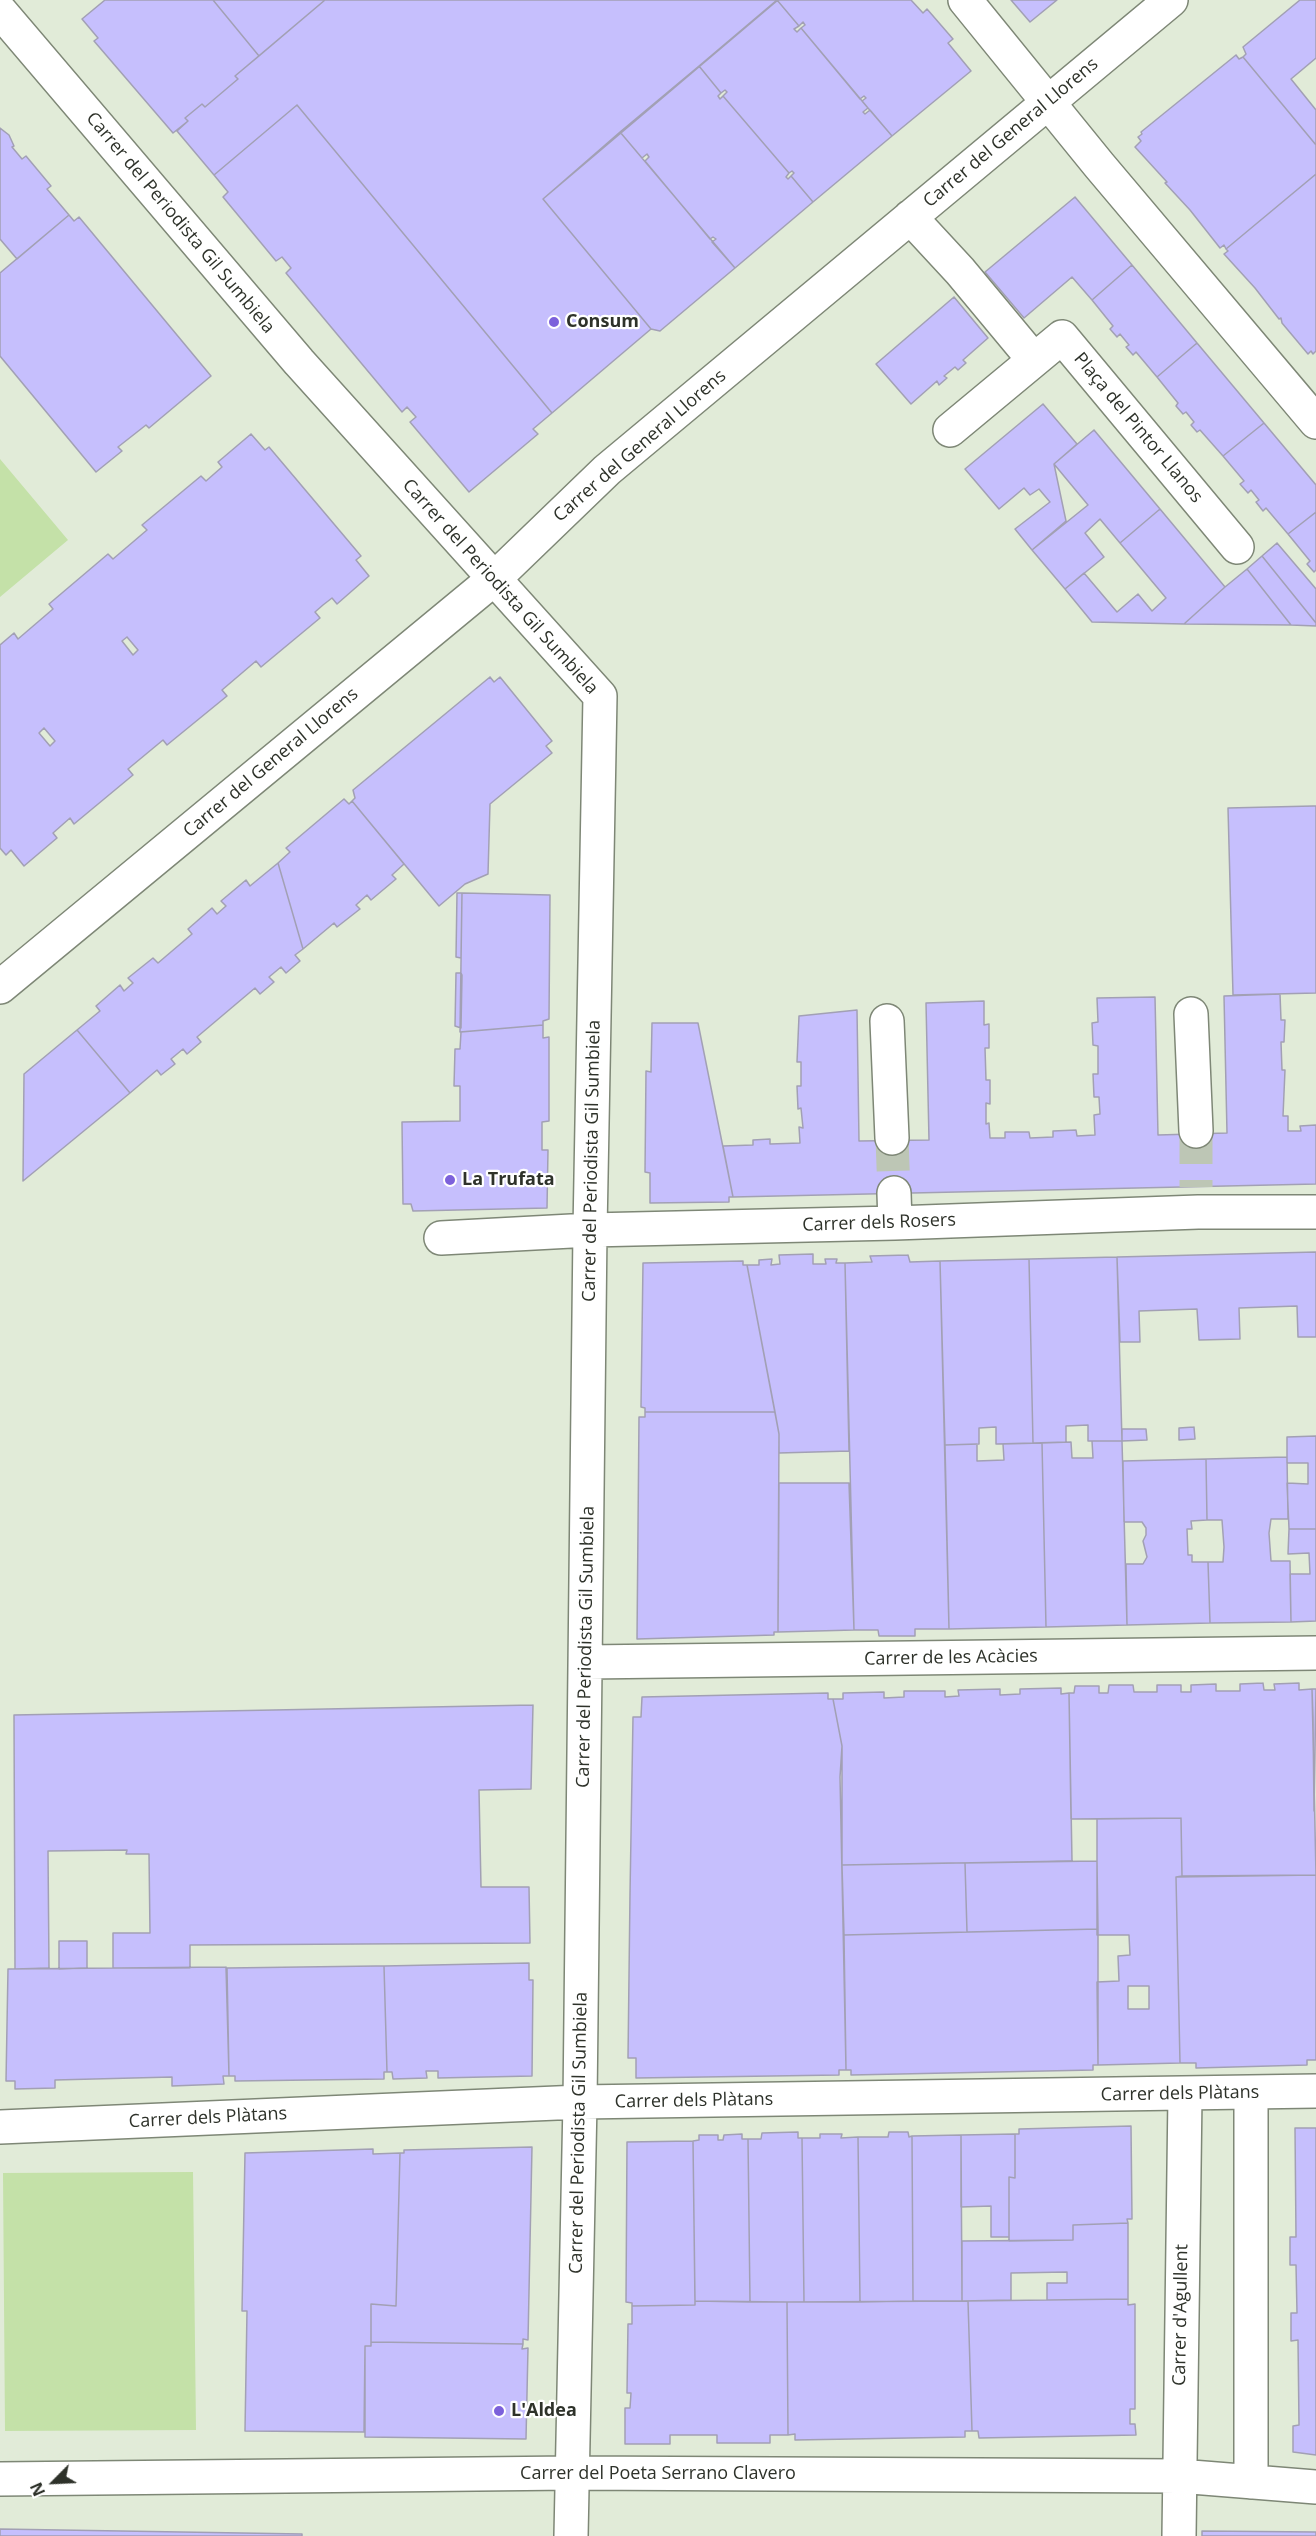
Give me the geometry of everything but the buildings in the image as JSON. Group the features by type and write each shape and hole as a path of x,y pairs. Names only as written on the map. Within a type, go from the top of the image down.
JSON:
{"street":[{"path":"965,0 1099,165 1316,422"},
{"name":"Carrer del General Llorens","path":"0,987 495,578 607,470 1171,0"},
{"name":"Carrer del Periodista Gil Sumbiela","path":"0,11 299,362 600,696 590,1230 580,2102 571,2536"},
{"path":"910,216 955,265 1034,360"},
{"name":"Plaça del Pintor Llanos","path":"950,430 1062,337 1237,547"},
{"path":"1191,1014 1196,1131"},
{"path":"887,1021 892,1138"},
{"name":"Carrer dels Rosers","path":"441,1238 590,1230 895,1208 1197,1199 1316,1212"},
{"name":"Carrer de les Acàcies","path":"586,1662 1316,1653"},
{"name":"Carrer dels Plàtans","path":"0,2127 580,2102 1185,2095 1316,2091"},
{"path":"1251,2093 1251,2482"},
{"name":"Carrer d'Agullent","path":"1179,2536 1185,2095"},
{"name":"Carrer del Poeta Serrano Clavero","path":"0,2479 572,2473 1179,2476 1316,2487"}],"green space":[{"path":"0,459 68,540 0,597"},
{"path":"193,2172 196,2430 5,2431 3,2173"}],"tunnel":[{"path":"1196,1131 1196,1187"},
{"path":"892,1138 894,1193"}],"place":[{"name":"Consum","path":"554,322"},
{"name":"La Trufata","path":"450,1180"},
{"name":"L'Aldea","path":"499,2411"}]}
